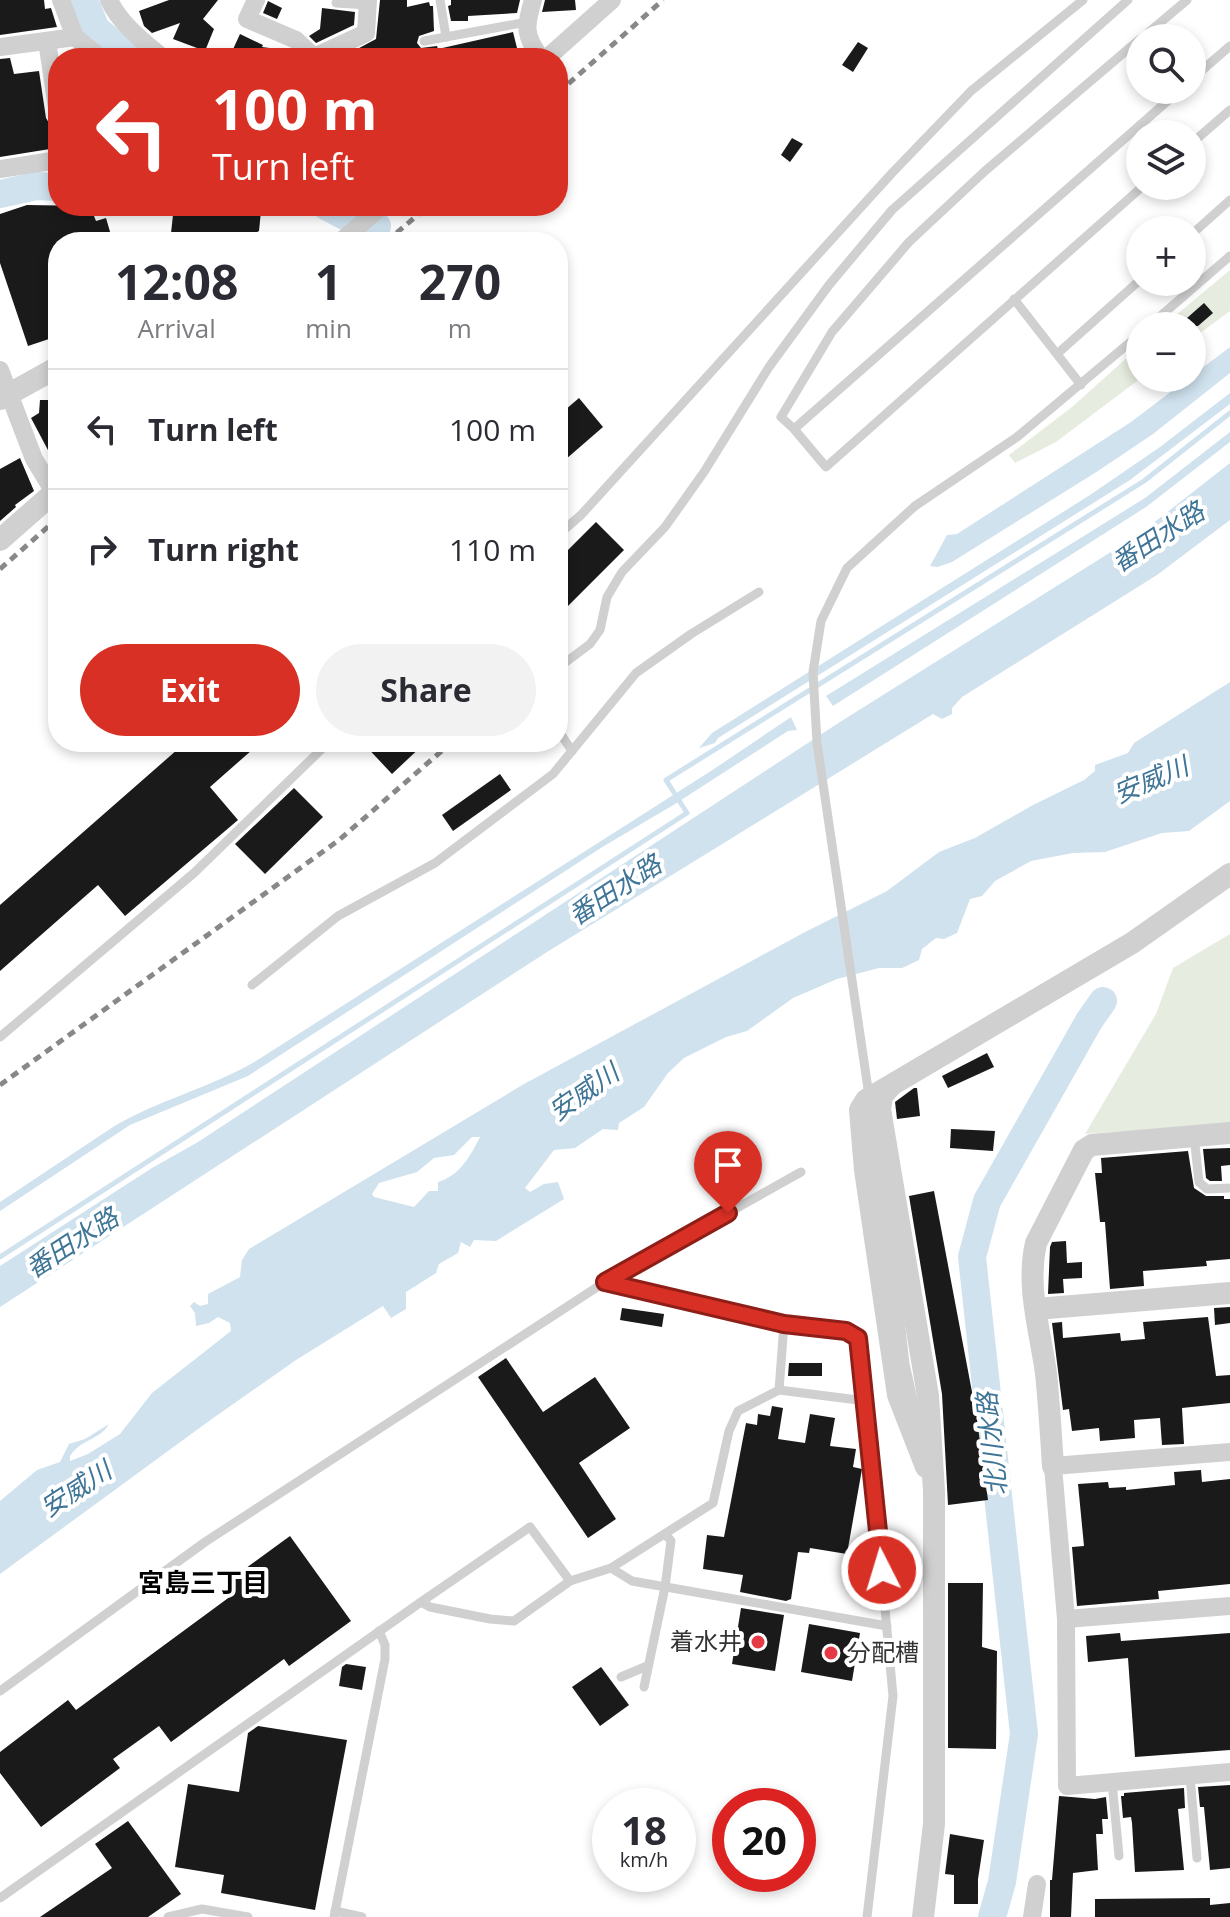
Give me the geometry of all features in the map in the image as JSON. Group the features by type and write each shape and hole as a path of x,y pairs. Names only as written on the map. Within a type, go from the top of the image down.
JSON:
{"street":[{"path":"61,0 75,37 89,48"},
{"path":"109,0 130,30 151,48"},
{"path":"256,0 247,19 296,40 304,48"},
{"path":"533,0 527,22 529,42 535,48"},
{"path":"556,48 612,0"},
{"path":"335,48 366,33 368,3"},
{"path":"0,47 75,37"},
{"path":"47,41 48,48"},
{"path":"0,169 48,162"},
{"path":"352,232 370,216"},
{"path":"0,370 4,396 34,459 48,479"},
{"path":"4,396 48,372"},
{"path":"0,540 48,497"},
{"path":"923,1917 934,1824 934,1491 928,1396 880,1109 882,1096 891,1086 1132,943 1230,874"},
{"path":"1230,1133 1092,1145 1084,1150 1036,1243 1033,1259 1036,1309 1046,1373 1066,1619 1067,1786 1230,1772"},
{"path":"1036,1309 1230,1293"},
{"path":"1053,1466 1230,1452"},
{"path":"1066,1619 1230,1606"},
{"path":"1032,1917 1037,1884"}],"lane":[{"path":"440,0 446,37"},
{"path":"568,526 971,91 1083,0"},
{"path":"568,660 590,644 600,630 607,597 622,572 665,527 704,472 769,367 829,285 892,210 1128,0"},
{"path":"1159,24 1187,0"},
{"path":"336,3 368,3"},
{"path":"424,41 527,22"},
{"path":"1206,67 1230,46"},
{"path":"1126,52 985,171 909,242 832,332 781,417 826,467 1127,200"},
{"path":"794,429 1164,104"},
{"path":"1206,131 1230,110"},
{"path":"1206,221 1230,200"},
{"path":"1165,312 1230,256"},
{"path":"1057,354 1126,292"},
{"path":"1014,299 1081,385"},
{"path":"934,1491 905,1364 817,743 813,672 821,621 847,568 915,506 996,452 1126,346"},
{"path":"252,985 338,916 435,863 553,774 636,673 759,592"},
{"path":"568,745 572,751"},
{"path":"0,1037 194,873 319,752"},
{"path":"1194,1136 1199,1182 1207,1189 1230,1188"},
{"path":"0,1691 205,1542 605,1282 801,1172"},
{"path":"605,1282 784,1324 846,1331 858,1338 893,1696 867,1917"},
{"path":"779,1390 784,1324"},
{"path":"421,1602 445,1610 514,1621 570,1581 611,1568 713,1503 729,1431 738,1411 779,1390 866,1401"},
{"path":"0,1898 530,1527 570,1581"},
{"path":"644,1687 665,1587 671,1541 666,1535"},
{"path":"611,1568 632,1581 887,1626"},
{"path":"362,1917 335,1914 385,1659 385,1645 379,1631"},
{"path":"621,1677 647,1666"},
{"path":"1190,1776 1197,1858"},
{"path":"1112,1782 1119,1856"},
{"path":"168,1917 202,1909 248,1917"}],"shaded area":[{"path":"1230,270 1230,311 1206,329 1206,312 1180,312 1199,296 1206,296 1206,290"},
{"path":"1126,359 1126,389 1056,442 1015,463 1009,455 1072,407"},
{"path":"1230,934 1230,1124 1085,1134 1156,1014 1173,968"}],"water":[{"path":"1230,347 1230,373 1153,434 952,562 930,566 947,535 957,534 1131,422 1171,392 1206,392 1206,365"},
{"path":"1230,393 1230,404 1130,480 718,738 715,743 699,748 712,733 1090,495 1160,447"},
{"path":"1230,432 1230,442 1146,507 833,706 826,696 1145,498"},
{"name":"番田水路","path":"1230,463 1230,520 1157,575 962,697 952,708 952,714 942,719 933,714 547,952 0,1307 0,1266 198,1142 840,722 1138,535"},
{"name":"安威川","path":"1230,682 1230,801 1189,831 1162,833 1105,852 1073,853 1031,861 995,881 982,896 970,899 957,933 944,939 936,938 922,949 919,960 902,968 879,968 837,979 793,998 747,1031 726,1037 684,1058 668,1073 644,1107 619,1123 618,1130 603,1129 575,1148 554,1150 525,1188 530,1192 544,1184 558,1182 564,1199 496,1241 474,1240 470,1247 461,1242 458,1253 439,1264 436,1273 406,1292 406,1309 391,1318 383,1306 296,1360 0,1574 0,1501 37,1470 60,1462 69,1444 85,1439 109,1424 100,1434 75,1450 70,1461 120,1434 152,1393 231,1331 230,1323 218,1317 196,1326 195,1313 190,1306 194,1302 200,1306 208,1304 208,1294 240,1277 242,1260 249,1249 524,1084 887,891 939,852 975,838 1084,780 1095,771 1095,765 1128,753 1134,743","holes":["472,1137 480,1137 458,1170 438,1182 438,1191 429,1191 414,1207 372,1194 379,1183 417,1172 434,1158 454,1155"]},
{"path":"791,717 797,730 788,731 604,846 248,1076 130,1125 0,1211 0,1202 113,1127 256,1061"}],"building":[{"path":"0,0 44,0 45,9 51,8 57,27 0,35"},
{"path":"169,0 218,0 203,19 214,29 206,48 197,48 173,39 180,23 152,33 144,26 139,11"},
{"path":"380,0 407,0 407,7 429,2 433,6 434,31 419,36 417,43 421,48 359,48 376,39"},
{"path":"451,0 520,0 517,13 468,16 468,21 451,21 448,6"},
{"path":"545,0 575,0 576,10 542,12"},
{"path":"268,1 282,8 277,19 263,13"},
{"path":"322,8 355,12 354,25 316,43 309,36 320,29"},
{"path":"513,32 517,48 442,48"},
{"path":"240,34 269,48 234,48"},
{"path":"858,42 868,48 853,72 842,65"},
{"path":"10,58 14,74 39,71 48,121 48,149 0,157 0,59"},
{"path":"792,138 803,144 790,162 781,155"},
{"path":"27,205 48,205 48,216 94,216 96,221 106,218 110,232 48,232 48,339 28,346 0,263 0,214"},
{"path":"173,216 260,216 257,232 171,232"},
{"path":"1204,303 1213,313 1206,319 1206,312 1194,312"},
{"path":"579,398 603,427 568,457 568,407"},
{"path":"40,400 48,400 48,450 31,418 39,413"},
{"path":"20,458 34,491 0,521 0,469"},
{"path":"596,522 624,550 568,606 568,550"},
{"path":"175,752 250,752 210,787 238,820 125,916 98,885 0,971 0,905"},
{"path":"371,752 415,752 392,774"},
{"path":"500,774 511,790 453,831 442,815"},
{"path":"294,788 323,817 265,874 235,844"},
{"path":"987,1053 994,1067 948,1088 942,1076"},
{"path":"917,1088 920,1116 897,1119 895,1102"},
{"path":"951,1129 995,1131 993,1151 950,1148"},
{"path":"1230,1148 1230,1165 1221,1166 1222,1181 1210,1181 1206,1178 1203,1149"},
{"path":"1188,1151 1194,1188 1206,1196 1230,1199 1230,1259 1206,1261 1207,1266 1143,1271 1144,1286 1110,1289 1105,1222 1100,1222 1095,1173 1102,1173 1101,1158"},
{"path":"934,1191 976,1413 988,1500 948,1505 942,1394 909,1196"},
{"path":"1066,1241 1067,1263 1082,1262 1082,1278 1063,1279 1064,1293 1048,1294 1050,1247 1052,1242"},
{"path":"1230,1307 1230,1323 1215,1325 1214,1308"},
{"path":"622,1308 664,1314 662,1327 620,1320"},
{"path":"1208,1317 1216,1376 1230,1375 1230,1403 1182,1408 1184,1444 1162,1445 1160,1418 1134,1420 1135,1438 1100,1441 1099,1428 1072,1431 1069,1409 1063,1410 1052,1323 1062,1322 1063,1338 1120,1333 1121,1341 1145,1339 1143,1322"},
{"path":"506,1358 543,1412 595,1377 630,1428 579,1463 616,1519 588,1538 478,1377"},
{"path":"789,1363 822,1363 822,1376 788,1376"},
{"path":"772,1406 783,1408 778,1439 805,1443 810,1414 835,1418 830,1446 856,1449 853,1467 862,1469 847,1554 810,1548 809,1553 798,1552 791,1599 786,1601 740,1592 743,1575 703,1569 707,1535 724,1537 746,1423 757,1425 758,1414 770,1416"},
{"path":"1201,1470 1202,1482 1230,1479 1230,1584 1158,1591 1159,1599 1077,1606 1072,1547 1084,1546 1078,1484 1108,1482 1109,1488 1126,1487 1126,1490 1175,1485 1174,1472"},
{"path":"290,1536 351,1621 289,1666 284,1659 171,1742 159,1726 113,1759 120,1768 41,1827 0,1773 0,1752 68,1700 76,1710 235,1593 227,1582"},
{"path":"948,1583 983,1583 982,1647 997,1651 996,1749 948,1748"},
{"name":"着水井","path":"741,1608 784,1615 775,1671 732,1664"},
{"name":"分配槽","path":"809,1624 860,1633 852,1681 801,1672"},
{"path":"1120,1633 1121,1641 1230,1633 1230,1750 1135,1757 1128,1658 1088,1662 1086,1636"},
{"path":"346,1664 366,1667 362,1690 339,1686 342,1667"},
{"path":"601,1667 629,1705 600,1726 572,1687"},
{"path":"258,1726 347,1740 315,1910 221,1893 224,1875 175,1867 188,1784 239,1792 248,1733"},
{"path":"1230,1785 1230,1868 1210,1870 1204,1807 1200,1807 1198,1787"},
{"path":"1184,1788 1185,1808 1178,1809 1184,1870 1135,1872 1131,1817 1123,1818 1121,1796 1124,1793"},
{"path":"1059,1796 1106,1797 1108,1819 1102,1819 1103,1834 1096,1834 1098,1870 1073,1873 1071,1917 1050,1917 1050,1880"},
{"path":"128,1821 181,1894 148,1917 40,1917 112,1868 95,1844"},
{"path":"950,1834 984,1840 978,1904 954,1904 954,1875 945,1874"},
{"path":"1210,1898 1210,1905 1230,1903 1230,1917 1095,1917 1095,1899"}],"waterway":[{"path":"84,0 96,29 118,48"},
{"path":"0,194 48,187"},
{"path":"345,216 377,226"},
{"name":"番田水路","path":"0,1257 687,813 666,780 1144,481 1230,413"},
{"name":"北川水路","path":"992,1917 1002,1882 1024,1734 972,1257 987,1201 1103,1001"}],"railway":[{"path":"568,84 663,0"},
{"path":"398,232 416,216"},
{"path":"0,569 48,527"},
{"path":"0,1085 339,840 440,752"}],"place":[{"name":"着水井","path":"758,1642"},
{"name":"分配槽","path":"831,1653"}],"district":[{"name":"宮島三丁目","path":"203,1583"}],"route":[{"path":"728,1213 605,1282 784,1324 846,1331 858,1338 882,1570"}]}
